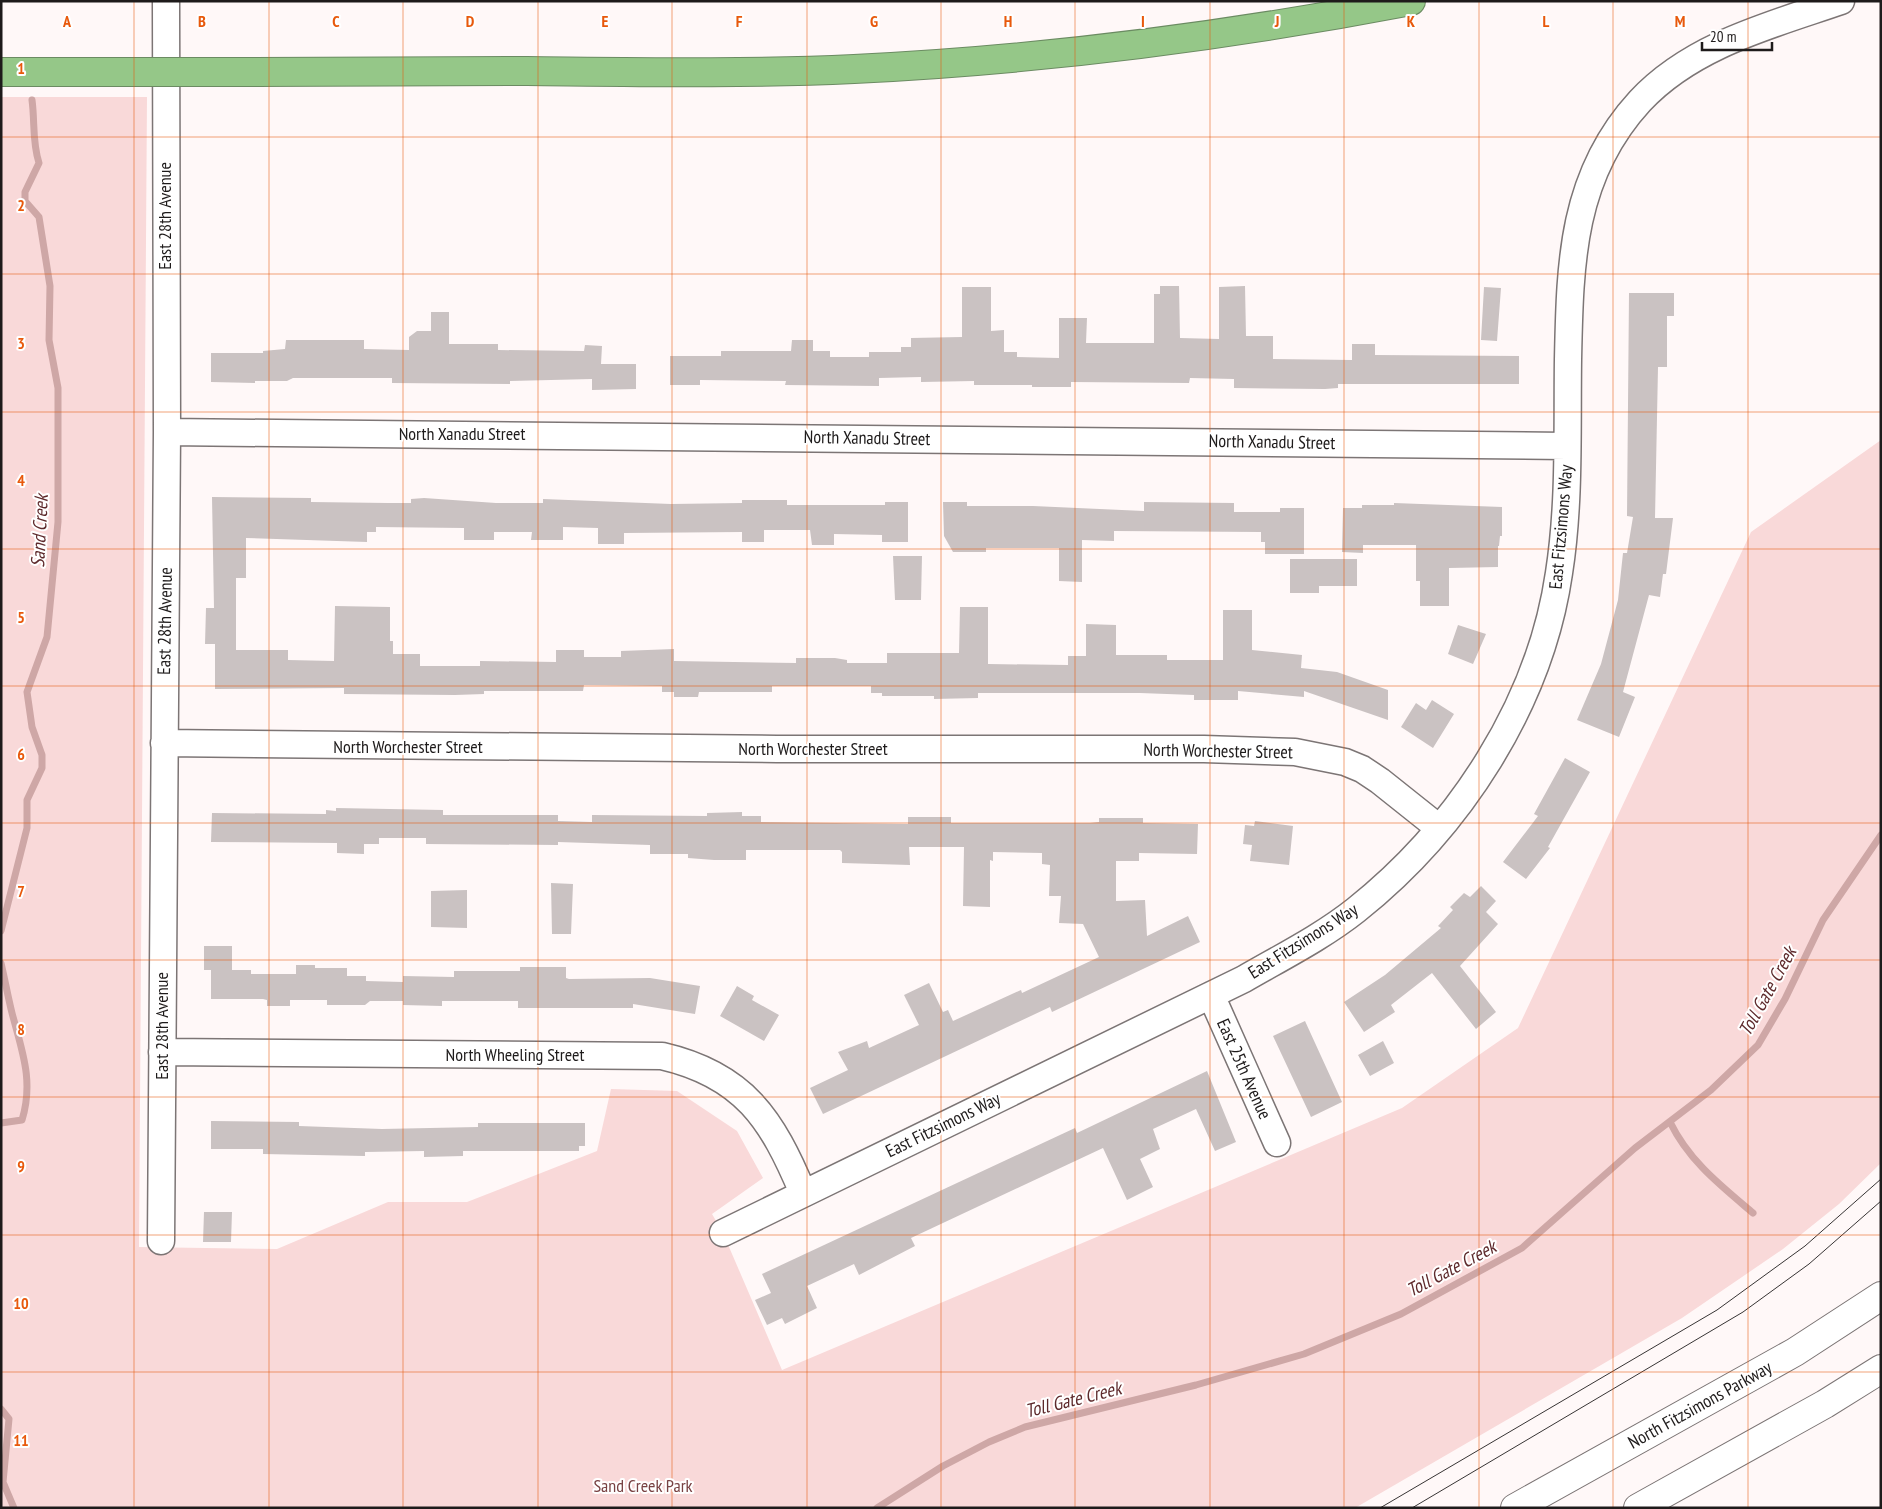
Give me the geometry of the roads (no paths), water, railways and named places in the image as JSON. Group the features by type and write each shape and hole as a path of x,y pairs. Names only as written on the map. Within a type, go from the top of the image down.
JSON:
{"highway":[{"path":"1,72 803,71 919,65 1152,42 1319,18 1411,1"}],"main road":[{"name":"North Fitzsimons Parkway","path":"1515,1508 1796,1352 1881,1296"},
{"path":"1638,1508 1825,1404 1881,1370"}],"street":[{"name":"East 28th Avenue","path":"161,1241 167,432 165,241 166,1"},
{"name":"East Fitzsimons Way","path":"723,1233 1244,979 1318,936 1355,911 1415,856 1467,793 1508,726 1540,653 1552,611 1562,550 1571,262 1578,218 1590,182 1603,153 1638,104 1654,87 1681,66 1727,42 1841,1"},
{"name":"North Xanadu Street","path":"167,432 1566,446"},
{"name":"North Worchester Street","path":"164,744 748,749 1204,749 1295,752 1345,762 1362,769 1380,780 1439,828"},
{"name":"East 25th Avenue","path":"1211,995 1277,1143"},
{"name":"North Wheeling Street","path":"162,1052 318,1055 662,1056 688,1062 723,1078 751,1102 771,1127 788,1156 803,1193"}],"waterway":[{"name":"Sand Creek","path":"1,931 27,828 27,800 42,768 42,755 32,727 27,692 47,637 58,522 58,388 49,340 50,286 39,217 25,201 25,192 39,163 34,140 32,100"},
{"name":"Toll Gate Creek","path":"877,1508 943,1466 989,1442 1025,1427 1196,1385 1304,1354 1401,1314 1522,1248 1635,1148 1711,1090 1758,1045 1785,999 1823,920 1881,835"},
{"name":"Sand Creek","path":"1,963 23,1053 27,1079 27,1092 22,1120 1,1123"},
{"path":"1670,1122 1686,1149 1706,1172 1753,1213"},
{"name":"Sand Creek","path":"1,1409 9,1419 3,1482 14,1508"}],"tram line":[{"path":"1380,1508 1717,1310 1805,1246 1881,1179"},
{"path":"1412,1508 1743,1312 1809,1264 1881,1201"}],"park label":[{"name":"Sand Creek Park","path":"643,1486"}]}
